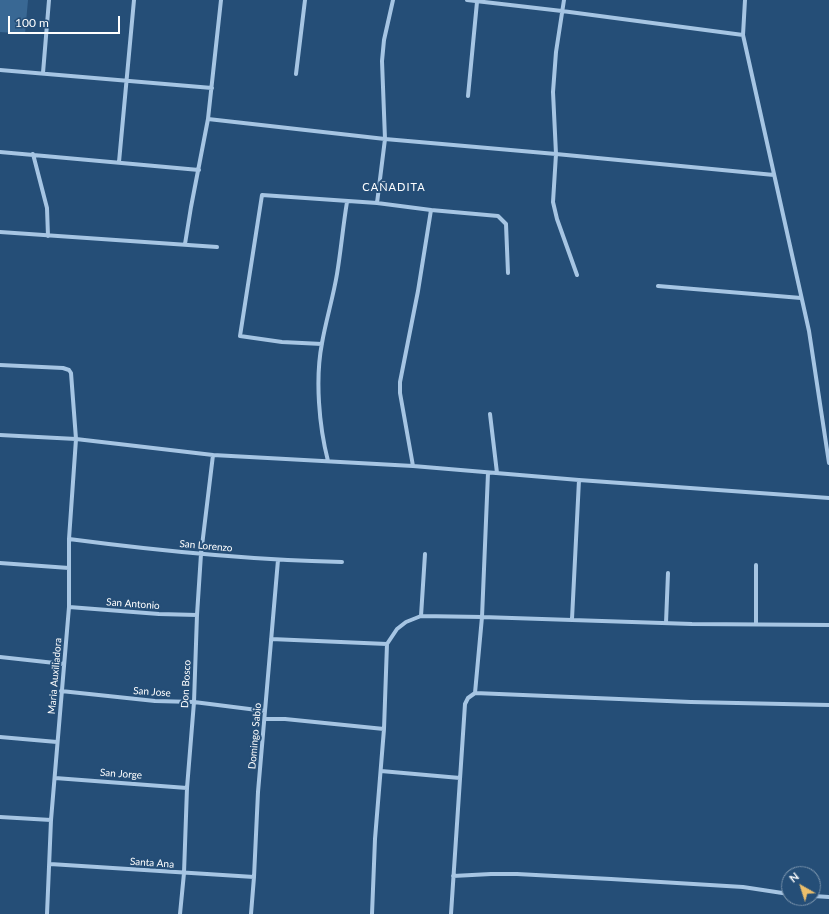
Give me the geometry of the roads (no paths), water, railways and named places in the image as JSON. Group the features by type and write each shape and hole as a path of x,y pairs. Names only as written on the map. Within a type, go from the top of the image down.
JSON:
{"street":[{"path":"43,73 48,0"},
{"path":"119,162 128,81 134,0"},
{"path":"186,244 191,207 208,119 221,0"},
{"path":"296,74 305,0"},
{"path":"377,203 385,139 382,61 384,40 393,0"},
{"path":"467,0 743,35"},
{"path":"564,0 556,52 553,92 556,154 553,202 554,210 577,275"},
{"path":"745,0 743,35 809,331 829,463"},
{"path":"468,96 477,2"},
{"path":"0,70 212,88"},
{"path":"208,119 385,139 774,175"},
{"path":"0,152 199,170"},
{"path":"33,154 47,208 48,236"},
{"path":"322,344 282,342 240,336 262,195 377,203 498,216 506,224 508,273"},
{"path":"328,461 320,413 319,372 322,344 337,275 346,202"},
{"path":"413,466 400,393 400,382 418,290 431,210"},
{"path":"0,232 217,247"},
{"path":"658,286 801,298"},
{"name":"Maria Auxiliadora","path":"0,365 68,370 71,373 76,439 69,539 69,607 51,820 47,914"},
{"path":"490,414 498,473"},
{"path":"0,434 76,439 213,455 413,466 488,473 829,498"},
{"name":"Don Bosco","path":"180,914 184,873 186,788 194,702 201,554 213,455"},
{"path":"475,694 482,617 488,473"},
{"path":"572,619 579,480"},
{"name":"San Lorenzo","path":"69,539 201,554 278,560 342,562"},
{"path":"421,616 425,554"},
{"name":"Domingo Sabio","path":"251,914 258,792 278,560"},
{"path":"0,563 69,568"},
{"path":"756,565 756,624"},
{"path":"666,622 668,573"},
{"name":"San Antonio","path":"69,607 197,615"},
{"path":"372,914 375,839 384,729 387,644 397,629 406,622 421,616 829,625"},
{"path":"271,639 387,644"},
{"path":"0,657 64,664"},
{"name":"San Jose","path":"61,692 155,701 194,702 265,711"},
{"path":"451,914 465,704 468,698 475,694 691,702 829,705"},
{"path":"265,718 384,729"},
{"path":"0,737 57,742"},
{"path":"381,771 460,778"},
{"name":"San Jorge","path":"55,778 186,788"},
{"path":"0,817 51,820"},
{"name":"Santa Ana","path":"50,864 254,877"},
{"path":"453,876 516,874 743,887 781,893"}],"district":[{"name":"CAÑADITA","path":"394,187"}]}
